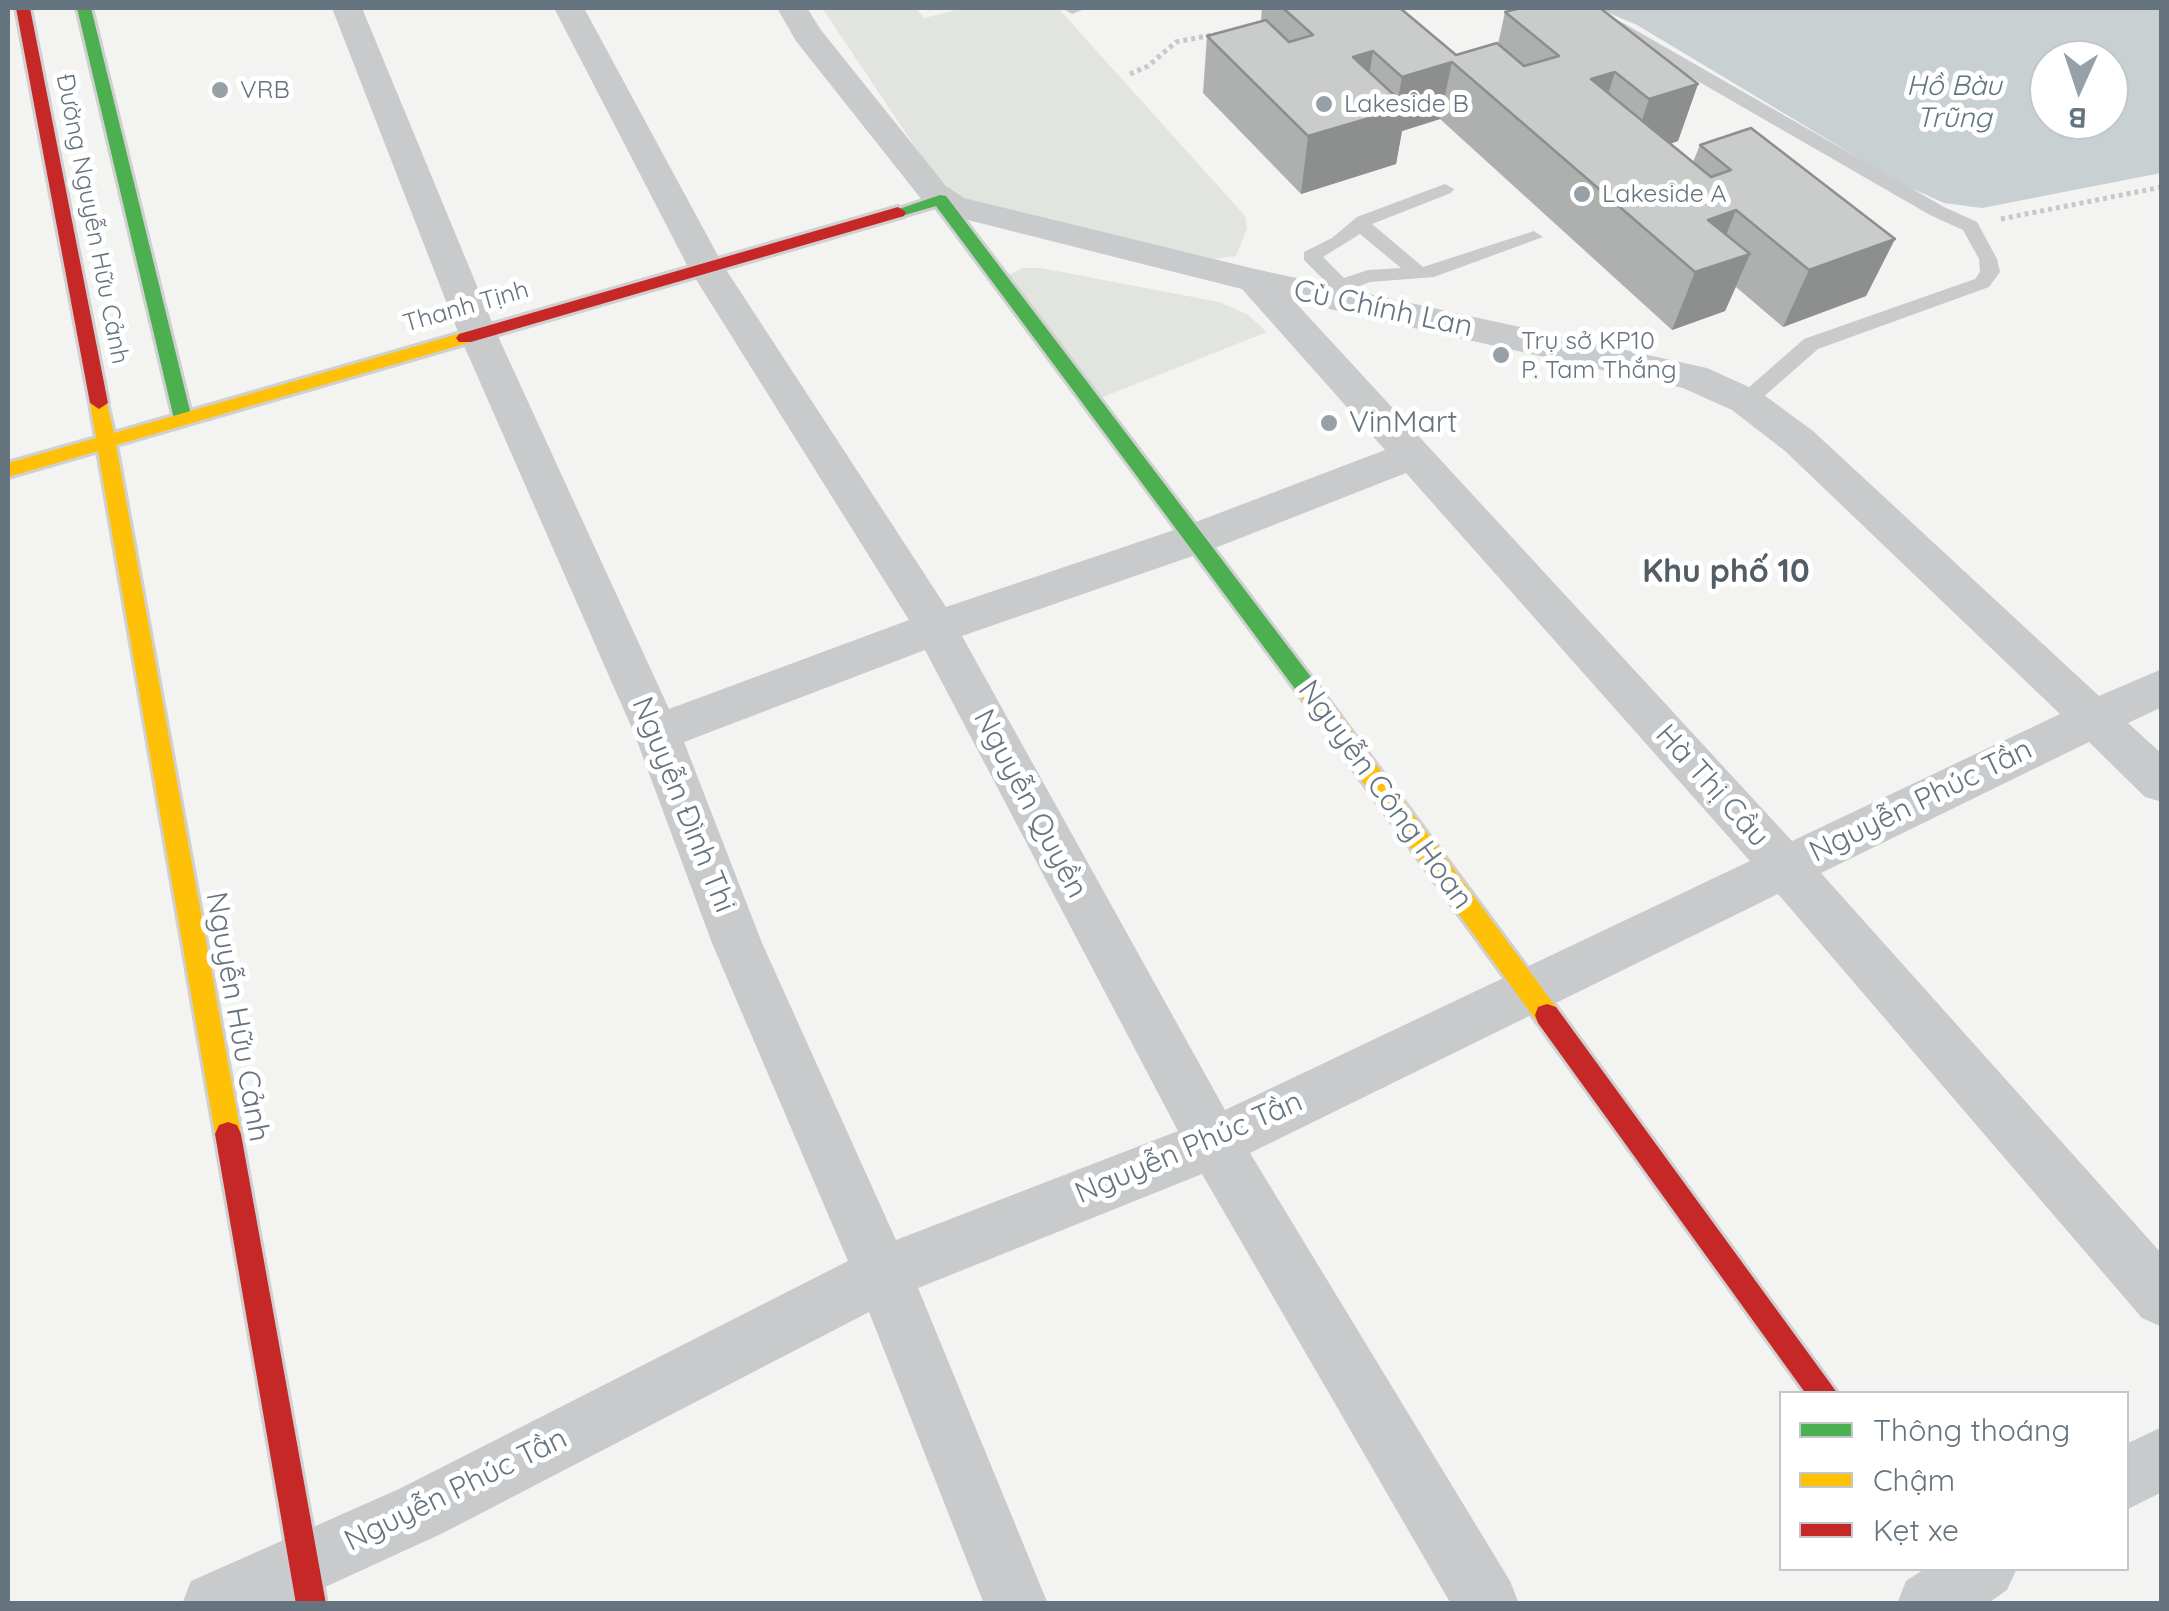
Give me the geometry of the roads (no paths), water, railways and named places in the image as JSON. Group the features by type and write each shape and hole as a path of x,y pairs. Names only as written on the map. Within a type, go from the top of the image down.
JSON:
{"main road":[{"name":"Đường Nguyễn Hữu Cảnh","path":"23,8 106,441"},
{"name":"Đường Nguyễn Hữu Cảnh","path":"84,8 182,419"},
{"name":"Thanh Tịnh","path":"8,470 940,200"},
{"name":"Nguyễn Công Hoan","path":"940,200 1530,991 1822,1391"},
{"name":"Nguyễn Hữu Cảnh","path":"106,441 307,1582"}],"street":[{"name":"Nguyễn Đình Thi","path":"346,8 477,332 657,733 737,943 882,1274 1016,1604"},
{"name":"Nguyễn Quyền","path":"569,8 705,265 935,628 1214,1143 1487,1604"},
{"path":"792,8 807,34 940,200"},
{"name":"Cù Chính Lan","path":"940,200 962,209 1255,281 1329,290 1692,378 1746,402 1800,440 2162,783"},
{"name":"Hà Thị Cầu","path":"1255,281 1785,867 2162,1298"},
{"path":"657,733 935,628 1195,539 1413,454"},
{"name":"Nguyễn Phúc Tần","path":"214,1604 307,1582 421,1511 882,1274 1214,1143 2162,686"},
{"path":"2129,1477 2162,1457"}],"lane":[{"path":"1579,8 1937,212 1970,226 1990,272 1982,283 1811,344 1768,378 1746,402"},
{"path":"1444,189 1360,224 1339,242 1311,256 1329,290 1368,276 1418,272 1534,237"},
{"path":"1360,224 1418,272"}],"water":[{"name":"Hồ Bàu Trũng","path":"1597,8 2161,8 2161,173 1982,208 1944,203 1900,183 1637,25"}],"place":[{"name":"VRB","path":"220,90"},
{"name":"Lakeside B","path":"1324,104"},
{"name":"Lakeside A","path":"1582,194"},
{"name":"Trụ sở KP10 P. Tam Thắng","path":"1501,355"},
{"name":"VinMart","path":"1329,423"}],"district":[{"name":"Khu phố 10","path":"1726,572"}]}
